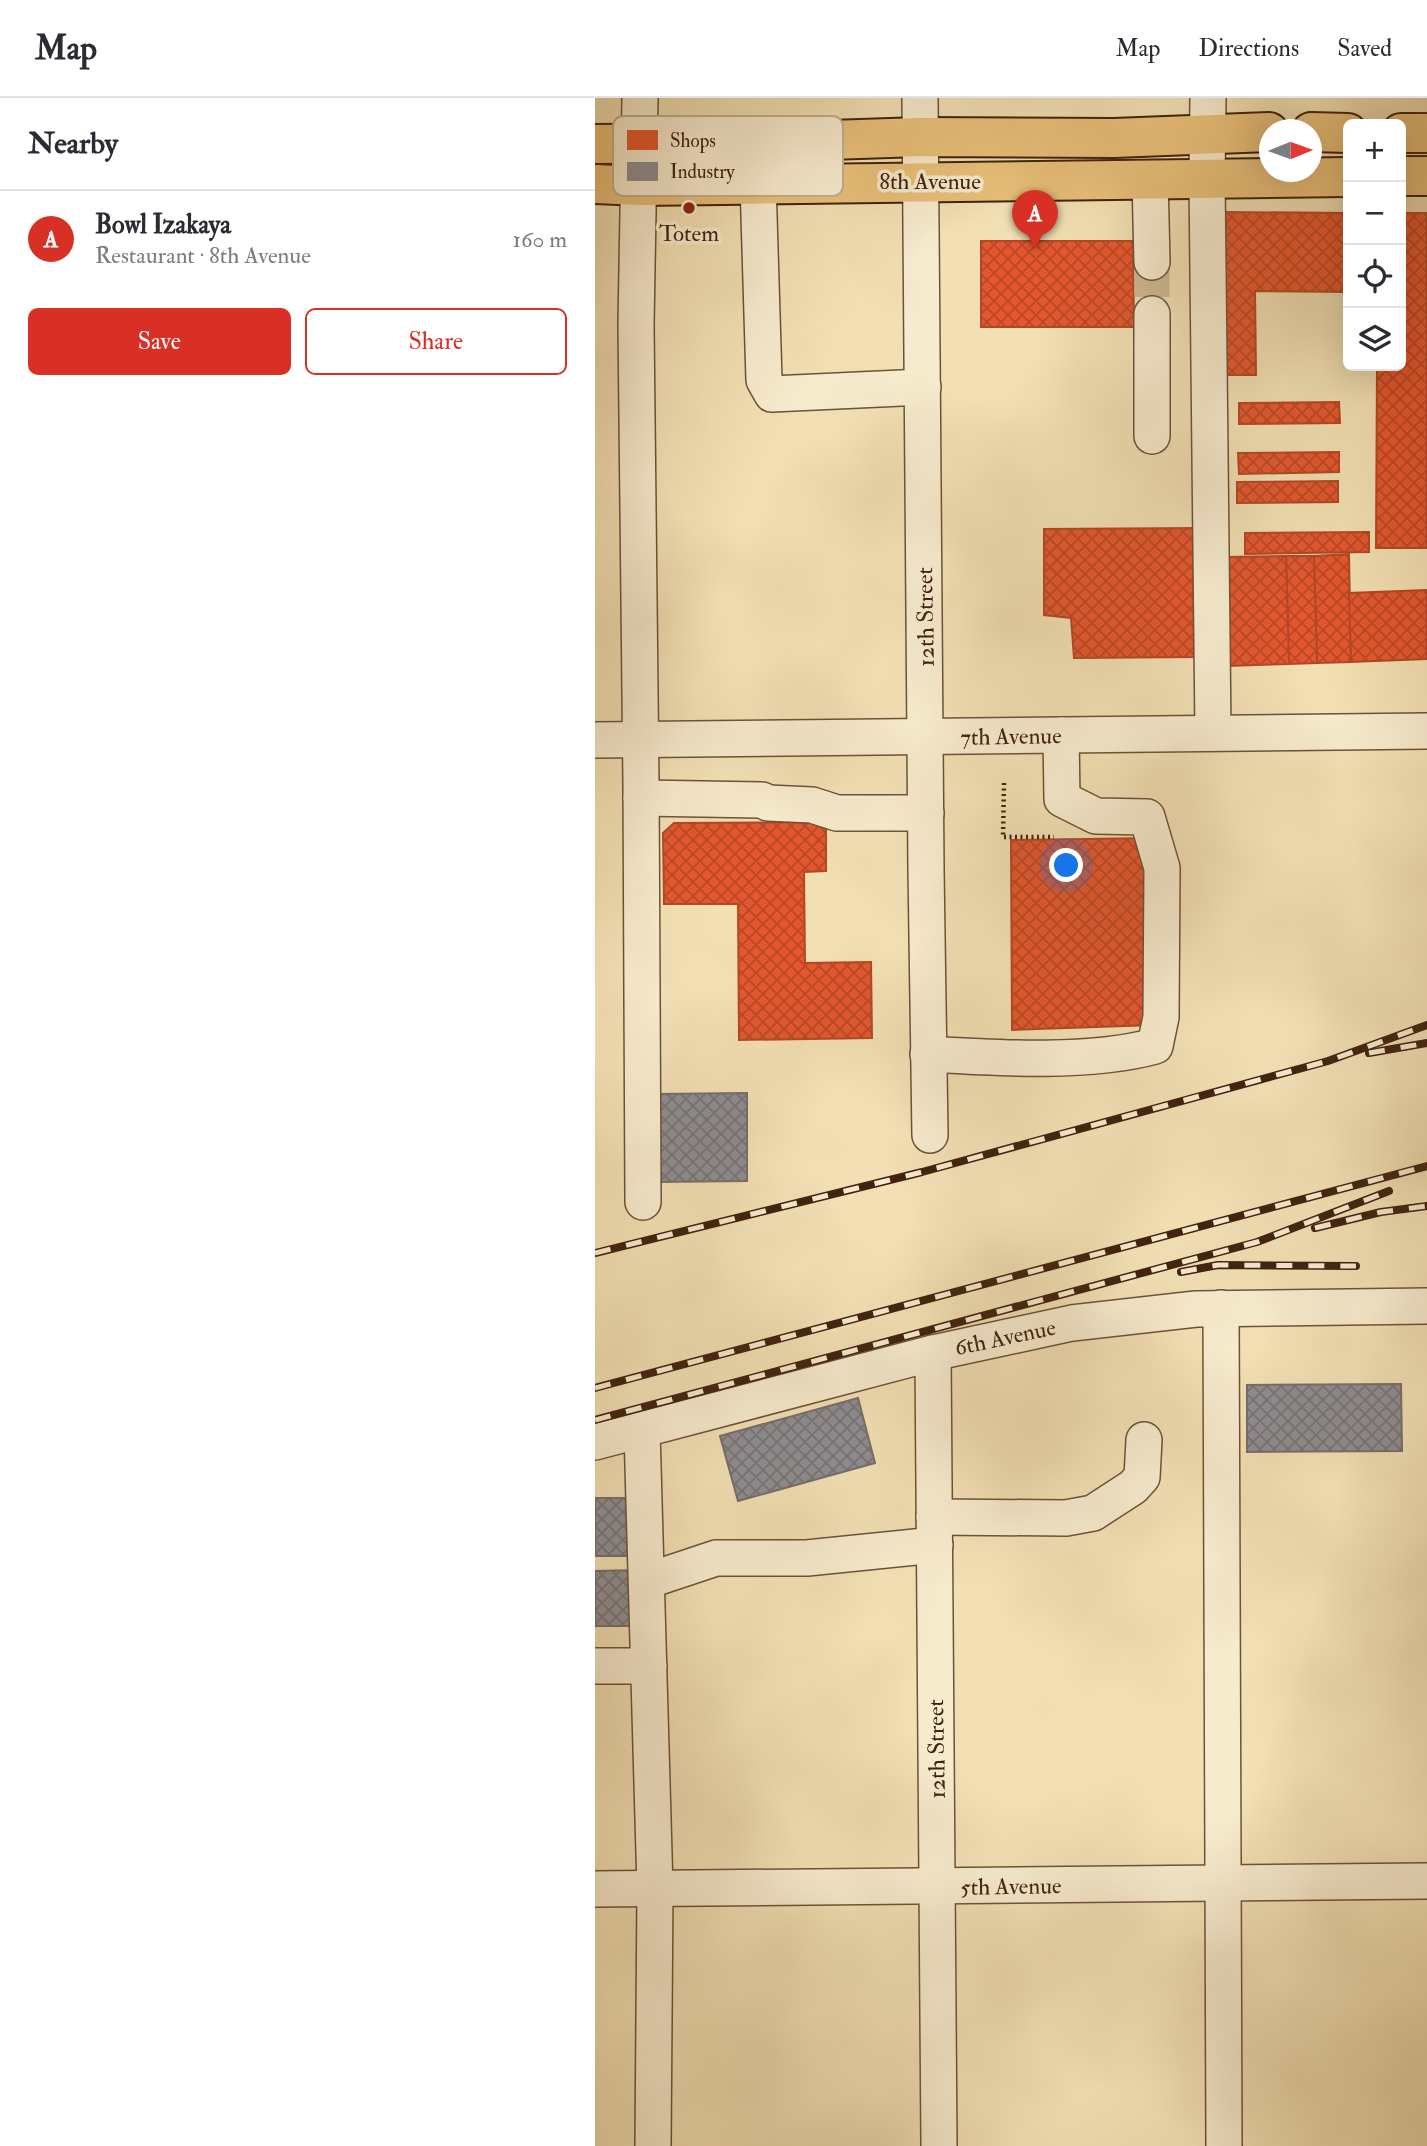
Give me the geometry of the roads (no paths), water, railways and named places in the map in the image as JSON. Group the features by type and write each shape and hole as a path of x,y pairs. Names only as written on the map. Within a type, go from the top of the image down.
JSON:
{"main road":[{"name":"8th Avenue","path":"843,140 920,137 1114,138 1208,116 1259,129"},
{"path":"1322,132 1343,132"},
{"path":"1406,133 1427,133"},
{"name":"8th Avenue","path":"595,144 613,144"},
{"path":"1406,176 1427,176"},
{"name":"8th Avenue","path":"843,182 1343,177"},
{"name":"8th Avenue","path":"595,184 613,185"}],"street":[{"path":"640,98 640,116"},
{"name":"12th Street","path":"920,98 930,1135"},
{"path":"1208,116 1213,733"},
{"path":"595,130 595,144"},
{"path":"1150,179 1152,262"},
{"path":"640,196 636,334 643,1202"},
{"path":"758,196 764,380 772,394 923,387"},
{"path":"1152,314 1152,436"},
{"name":"7th Avenue","path":"595,740 1427,731"},
{"path":"928,1054 1002,1058 1074,1056 1133,1052 1155,1046 1161,1017 1161,868 1147,817 1096,816 1062,799 1061,735"},
{"path":"641,798 762,800 768,803 812,805 837,813 926,813"},
{"name":"6th Avenue","path":"595,1442 933,1353 1072,1323 1129,1315 1221,1308 1427,1306"},
{"path":"1221,1308 1224,2146"},
{"name":"12th Street","path":"933,1353 939,2146"},
{"path":"642,1431 655,1889 653,2146"},
{"path":"647,1581 716,1558 807,1558 935,1531 1093,1513 1133,1487 1142,1477 1143,1440"},
{"path":"595,1666 649,1667"},
{"name":"5th Avenue","path":"595,1889 1427,1881"}],"tunnel":[{"path":"1152,262 1152,314"}],"railway":[{"path":"595,1253 922,1172 1328,1061 1427,1025"},
{"path":"1369,1053 1427,1043"},
{"path":"595,1388 1427,1166"},
{"path":"595,1420 1257,1242 1389,1191"},
{"path":"1315,1228 1381,1212 1427,1206"},
{"path":"1181,1272 1218,1265 1356,1266"}],"place":[{"name":"Totem","path":"689,208"},
{"name":"Bowl Izakaya","path":"1035,248"}]}
